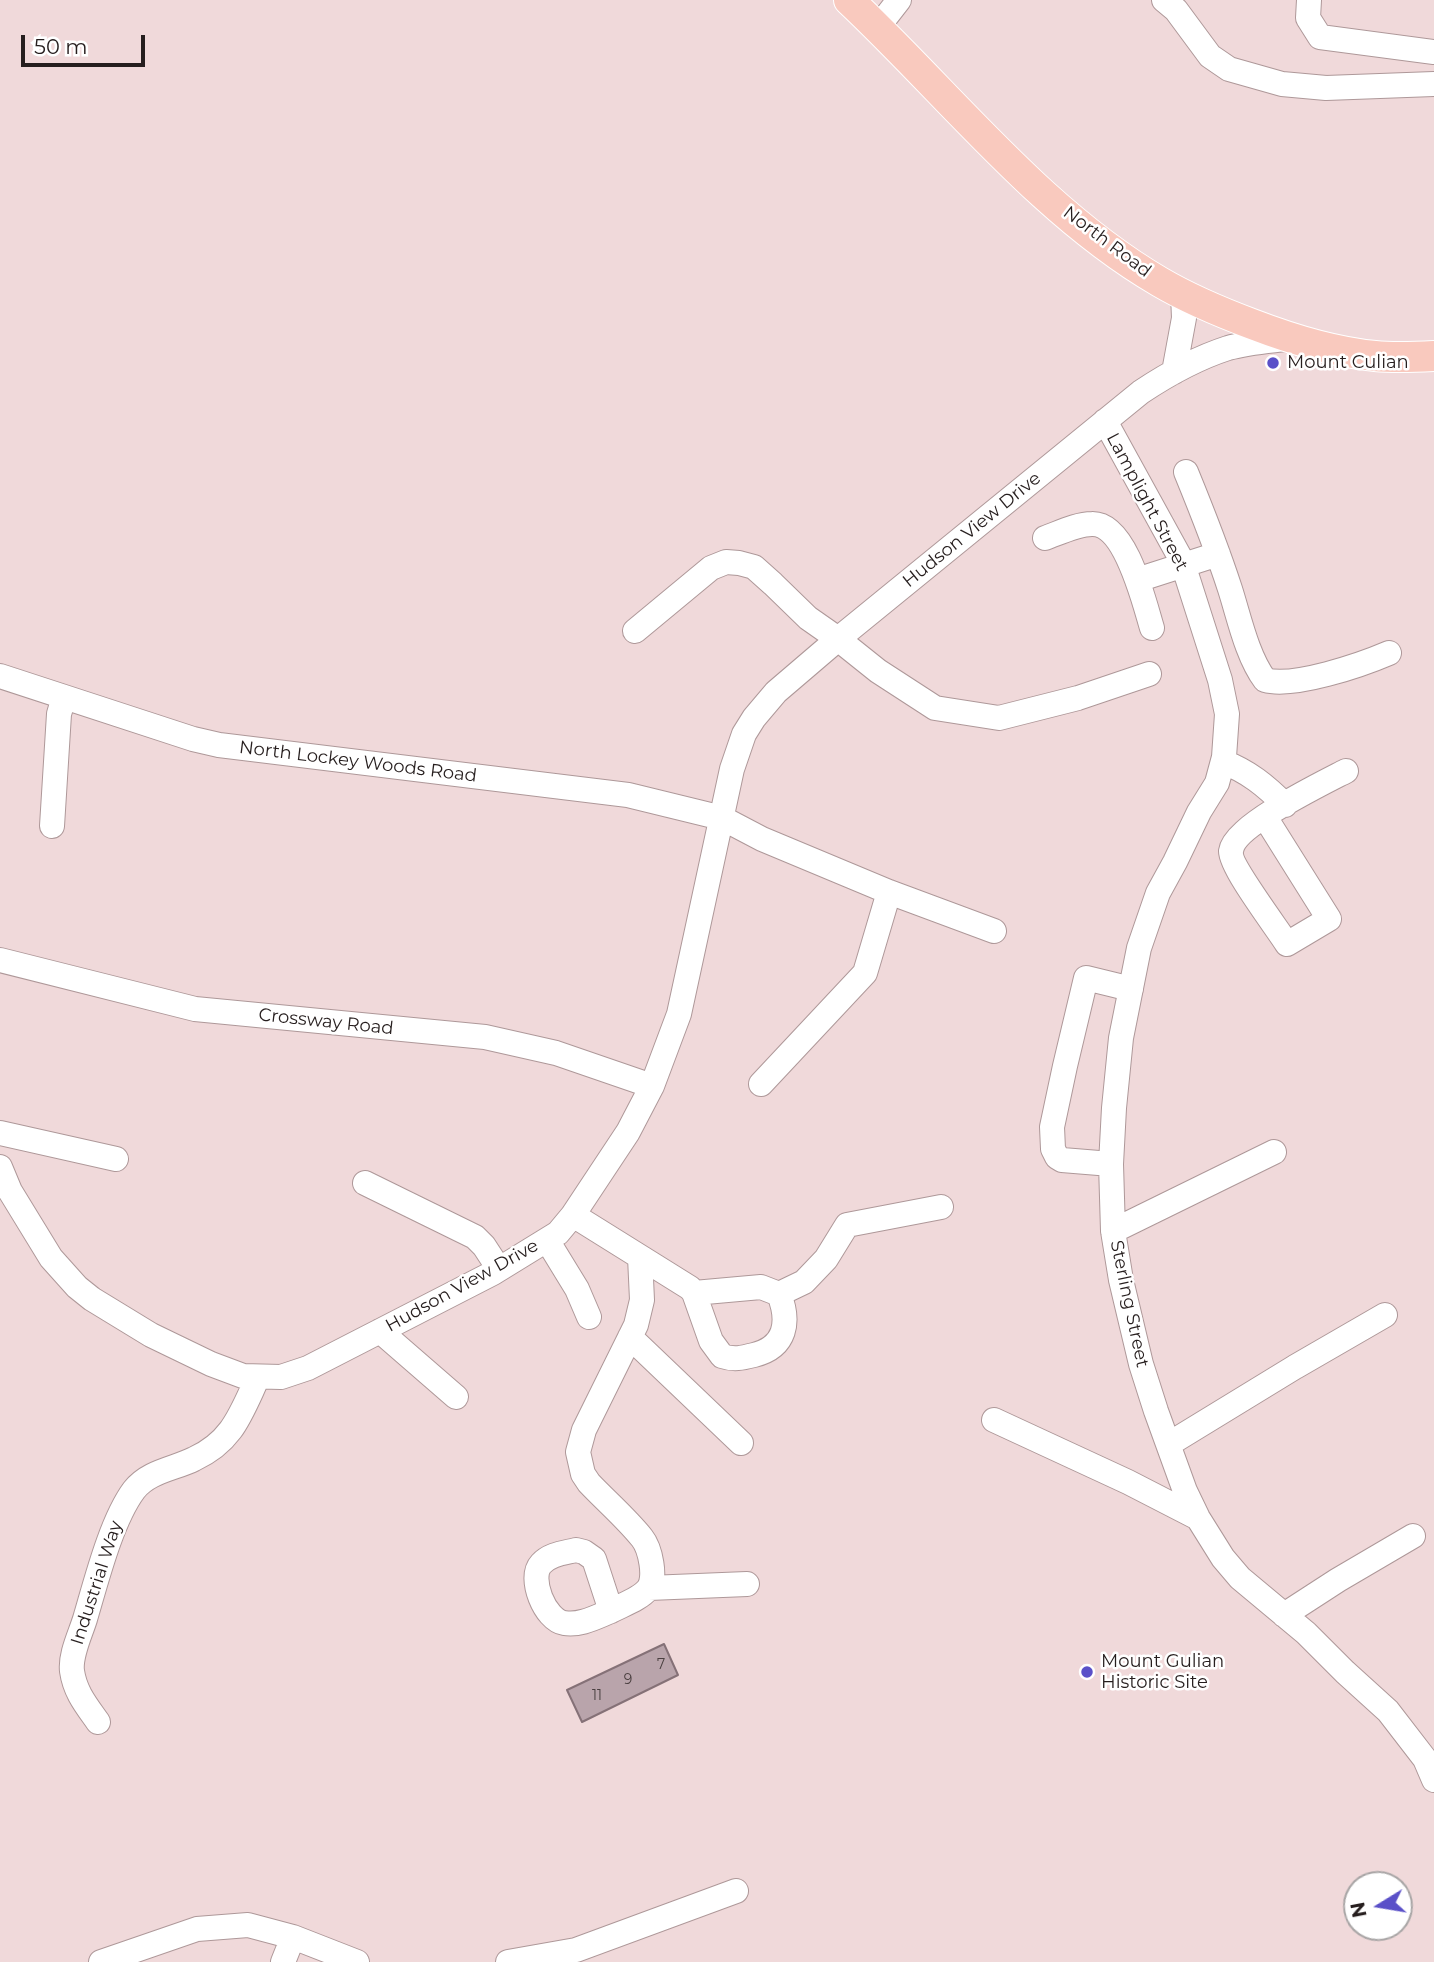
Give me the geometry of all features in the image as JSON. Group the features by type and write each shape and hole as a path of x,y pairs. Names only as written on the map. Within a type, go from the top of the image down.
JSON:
{"main road":[{"name":"North Road","path":"849,0 1000,153 1108,247 1158,281 1229,315 1294,338 1375,356 1434,356"}],"street":[{"path":"878,27 899,0"},
{"path":"1164,0 1176,10 1210,56 1229,69 1282,85 1326,88 1434,85"},
{"path":"1309,0 1308,18 1320,37 1434,51"},
{"path":"1174,372 1184,318 1183,294"},
{"name":"Lamplight Street","path":"1224,754 1227,714 1220,680 1183,564 1105,421 1174,372 1198,360 1228,348 1294,338"},
{"name":"Hudson View Drive","path":"0,1167 10,1191 51,1258 77,1287 151,1335 243,1376 281,1377 308,1368 499,1269 558,1233 628,1132 652,1086 679,1014 733,769 744,734 754,718 776,692 838,639 1105,421"},
{"path":"1186,472 1208,524 1250,649 1265,680 1280,682 1350,669 1389,653"},
{"path":"1045,538 1091,524 1108,528 1122,547 1137,580 1152,628"},
{"path":"1137,580 1218,554"},
{"path":"635,631 711,568 726,562 739,563 754,568 808,618 878,671 935,708 999,718 1078,698 1149,674"},
{"name":"North Lockey Woods Road","path":"0,676 219,745 628,795 722,818 762,839 889,892 994,931"},
{"path":"52,826 59,714 64,697"},
{"path":"1224,754 1272,791 1275,811 1329,919 1287,944 1232,859 1231,850 1236,840 1253,824 1275,811 1346,771"},
{"name":"Sterling Street","path":"1224,754 1217,783 1199,812 1158,893 1139,948 1121,1038 1111,1164 1114,1231 1121,1280 1141,1364 1156,1411 1185,1490 1198,1518 1223,1558 1240,1578 1306,1633 1388,1711 1425,1759 1434,1780"},
{"path":"761,1084 865,973 889,892"},
{"name":"Crossway Road","path":"0,960 195,1009 485,1038 556,1053 652,1086"},
{"path":"1111,1164 1062,1160 1057,1157 1052,1127 1086,978 1131,989"},
{"path":"0,1133 116,1159"},
{"path":"1114,1231 1274,1153"},
{"path":"365,1183 475,1237 484,1245 499,1269"},
{"path":"694,1293 761,1287 779,1294 804,1282 826,1259 847,1225 941,1207"},
{"path":"573,1215 690,1288 711,1341 722,1356 739,1359 766,1352 779,1342 784,1323 779,1294"},
{"path":"547,1240 578,1289 589,1317"},
{"path":"611,1611 649,1588 653,1570 644,1540 589,1483 583,1474 578,1452 584,1430 636,1325 642,1300 640,1256"},
{"path":"1169,1444 1385,1315"},
{"path":"380,1331 456,1397"},
{"path":"630,1337 741,1443"},
{"name":"Industrial Way","path":"98,1723 77,1692 71,1668 103,1558 121,1513 134,1490 143,1481 161,1471 195,1459 217,1445 235,1427 258,1377"},
{"path":"994,1420 1128,1482 1198,1518"},
{"path":"1284,1615 1413,1536"},
{"path":"649,1588 747,1584"},
{"path":"508,1962 576,1950 736,1891"},
{"path":"101,1962 197,1930 248,1925 293,1937 357,1962"},
{"path":"283,1962 293,1937"}],"building":[{"path":"664,1644 678,1675 582,1722 567,1690"}],"place":[{"name":"Mount Culian","path":"1273,363"},
{"name":"Mount Gulian Historic Site","path":"1087,1672"}]}
